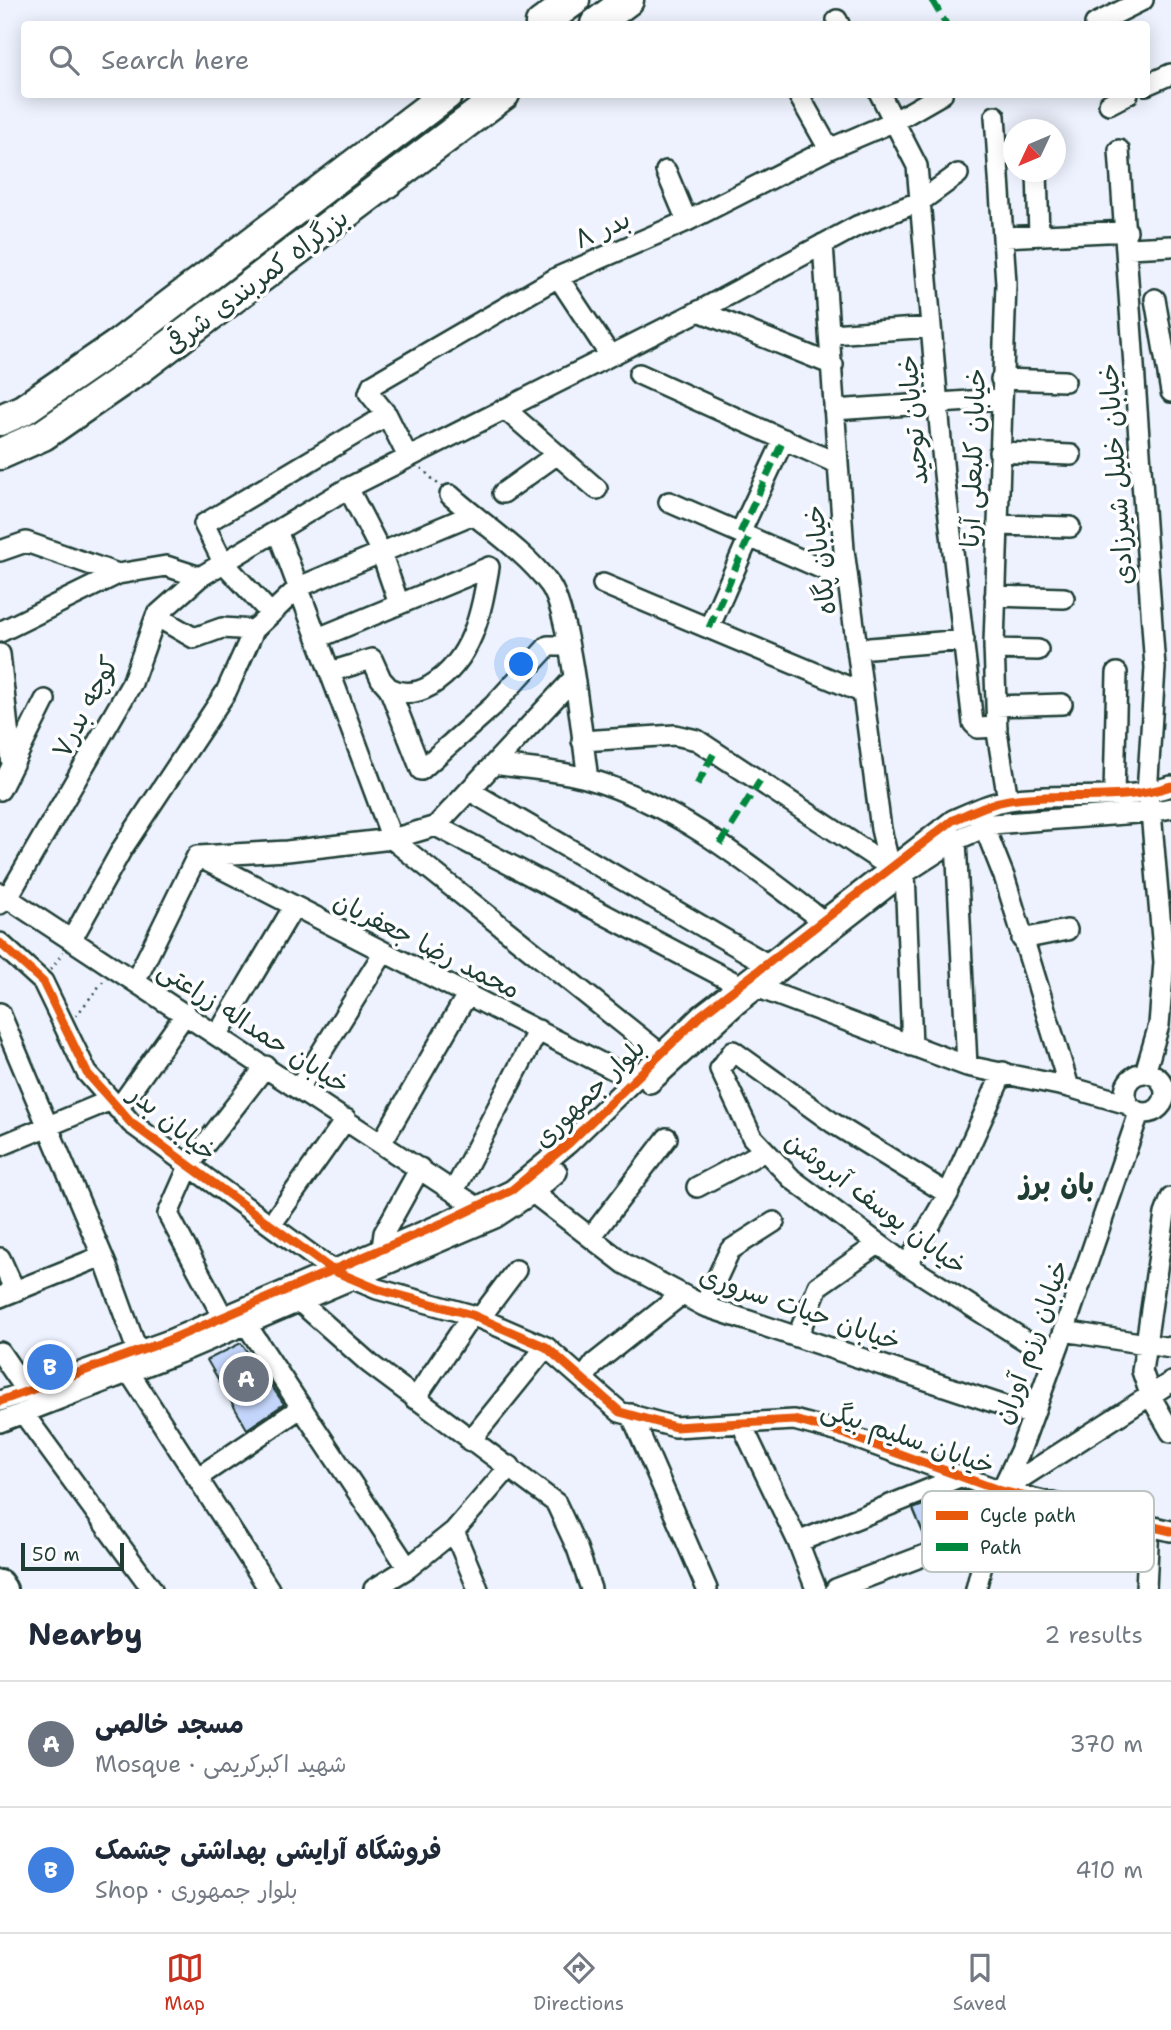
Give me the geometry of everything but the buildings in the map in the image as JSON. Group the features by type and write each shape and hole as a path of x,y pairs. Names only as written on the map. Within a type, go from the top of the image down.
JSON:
{"highway":[{"path":"545,21 574,0"},
{"path":"600,21 628,0"},
{"name":"بزرگراه کمربندی شرقی","path":"0,420 23,410 119,344 442,98"},
{"name":"بزرگراه کمربندی شرقی","path":"0,454 43,435 140,368 499,98"}],"main road":[{"path":"0,1583 4,1589"}],"street":[{"path":"1101,21 1143,0"},
{"path":"1150,83 1171,74"},
{"path":"800,98 829,149"},
{"name":"خیابان توحید","path":"882,98 917,166 938,402 973,723 978,728 997,727"},
{"name":"بدر ۸","path":"387,415 369,393 372,385 558,277 687,221 829,149 895,121 935,98"},
{"path":"1109,104 1120,98"},
{"name":"خیابان کلبعلی آرتا","path":"995,116 1006,283 1000,389 994,649 997,727 1008,800"},
{"name":"خیابان خلیل شیرزادی","path":"1119,150 1130,297 1161,617 1155,668 1149,803"},
{"path":"666,171 687,221"},
{"name":"کوچه بدر۷","path":"3,898 132,683 156,616 200,577 278,533 348,488 609,354 699,311 858,226 922,201 958,174"},
{"path":"1037,182 1039,235"},
{"path":"1004,237 1039,235 1127,239 1171,246"},
{"name":"خیابان پگاه","path":"823,244 833,365 836,463 848,580 881,829 897,870 912,1046"},
{"path":"558,277 609,354"},
{"path":"1130,297 1163,299 1171,392"},
{"path":"699,311 833,365"},
{"path":"831,334 931,327"},
{"path":"639,374 836,463"},
{"path":"834,410 938,402 1000,389 1065,381"},
{"path":"505,409 597,489"},
{"path":"271,614 223,562 204,524 387,415 408,457"},
{"path":"709,628 784,439"},
{"path":"999,452 1071,455"},
{"path":"503,493 556,455"},
{"path":"348,488 380,552 399,604"},
{"path":"450,495 471,515 496,532 548,583 557,596 568,646 588,779"},
{"path":"669,502 848,580"},
{"path":"72,939 122,849 226,692 254,630 299,587 471,515"},
{"path":"998,525 1070,527"},
{"path":"278,533 392,839 667,1058"},
{"path":"0,551 26,542 118,574"},
{"path":"0,632 118,574 166,565 200,577"},
{"path":"318,638 489,567 482,608 463,656 455,666 423,690 400,694 389,688 381,679 372,659 330,673"},
{"path":"603,584 861,692"},
{"path":"995,596 1064,597"},
{"path":"156,616 194,638 222,628 254,630"},
{"path":"858,649 964,640"},
{"path":"389,688 421,770 493,706 548,646 568,646"},
{"path":"994,649 1038,650"},
{"path":"0,654 6,761 0,790"},
{"path":"1114,794 1117,673"},
{"path":"136,980 198,856 287,851 392,839 436,825 573,679"},
{"path":"6,761 45,700"},
{"path":"996,706 1062,704"},
{"path":"582,741 675,735 697,740 897,870"},
{"path":"494,764 588,779 678,816 746,862 822,920"},
{"name":"بلوار جمهوری","path":"0,1422 300,1302 495,1217 533,1193 667,1058 701,1015 749,986 897,870 953,820 1056,817 1149,803 1171,786"},
{"path":"470,791 767,964"},
{"name":"بلوار جمهوری","path":"749,986 767,964 822,920 897,870 956,840 980,818 1008,800 1114,794 1171,808"},
{"path":"436,825 749,986 967,1066 1077,1089 1156,1100 1161,1080 1145,1073 1165,1026 1164,962 1149,803"},
{"path":"980,818 1005,878 1022,939 1077,1089"},
{"path":"956,840 967,1066"},
{"name":"محمد رضا جعفریان","path":"198,856 293,908 468,993 634,1080"},
{"name":"خیابان حمداله زراعتی","path":"3,898 115,966 477,1207"},
{"path":"218,1034 293,908"},
{"path":"1022,939 1067,930"},
{"name":"خیابان بدر","path":"0,943 43,982 87,1073 131,1123 332,1270"},
{"path":"299,1088 384,953"},
{"path":"382,1142 468,993"},
{"path":"0,1013 50,1128 137,1350"},
{"path":"0,1146 115,1104 186,1013"},
{"path":"454,1191 538,1030"},
{"name":"خیابان یوسف آبروشن","path":"948,1194 833,1123 733,1051 720,1069 752,1137 763,1152 792,1179 907,1265 1054,1359"},
{"name":"بلوار جمهوری","path":"0,1401 223,1317 477,1207 533,1175 634,1080 667,1058"},
{"path":"223,1317 168,1214 190,1164 266,1066"},
{"name":"خیابان رزم آوران","path":"1002,1491 1171,1068"},
{"path":"907,1265 948,1194 1003,1072"},
{"path":"271,1225 346,1119"},
{"path":"591,1237 667,1138"},
{"path":"697,1187 763,1152"},
{"path":"382,1248 384,1233 421,1168"},
{"name":"خیابان حیات سروری","path":"533,1193 625,1264 704,1306 799,1335 1032,1415"},
{"path":"1171,1198 1165,1214 1142,1371 1151,1396 1171,1432"},
{"path":"704,1306 730,1250 774,1222"},
{"path":"799,1335 818,1286 878,1244"},
{"path":"0,1258 7,1294 102,1256"},
{"name":"خیابان سلیم بیگی","path":"332,1270 377,1289 476,1317 546,1347 620,1412 674,1427 794,1420 1000,1491"},
{"path":"415,1399 476,1317 516,1270"},
{"path":"583,1379 596,1363 681,1295"},
{"path":"300,1302 370,1364 470,1441 510,1466 556,1503 577,1548 591,1589"},
{"path":"246,1324 408,1568"},
{"path":"1064,1331 1171,1348"},
{"path":"470,1441 546,1347"},
{"path":"0,1352 26,1390"},
{"path":"129,1372 269,1589"},
{"path":"1004,1491 1171,1382"},
{"path":"197,1478 302,1407"},
{"path":"23,1413 152,1589"},
{"path":"631,1415 707,1589"},
{"path":"741,1425 798,1542 816,1589"},
{"path":"373,1589 408,1568 454,1531 510,1466"},
{"path":"925,1491 962,1476"},
{"path":"798,1542 922,1492"},
{"name":"خیابان سلیم بیگی","path":"1154,1526 1171,1531"},
{"path":"454,1531 478,1589"},
{"path":"836,1589 922,1556"},
{"name":"خیابان رزم آوران","path":"976,1589 981,1572"}],"path":[{"path":"408,457 450,495"},
{"path":"43,982 72,939"},
{"path":"67,1027 115,966"}],"marked path":[{"path":"932,0 944,21"},
{"path":"740,533 784,439"},
{"path":"709,628 749,537"},
{"path":"697,785 715,751"},
{"path":"720,844 760,781"}],"cycle path":[{"path":"0,1401 167,1341 443,1223 512,1190 569,1143 701,1015 953,820 1009,800 1112,796 1171,786"},
{"path":"0,943 43,982 87,1073 131,1123 332,1270 377,1289 472,1315 546,1347 620,1412 675,1427 794,1420 839,1432 1001,1491"},
{"path":"1154,1527 1171,1531"}],"place":[{"name":"فروشگاه آرایشی بهداشتی چشمک","path":"50,1367"},
{"name":"مسجد خالصی","path":"246,1379"}],"district":[{"name":"بان برز","path":"1057,1184"}]}
